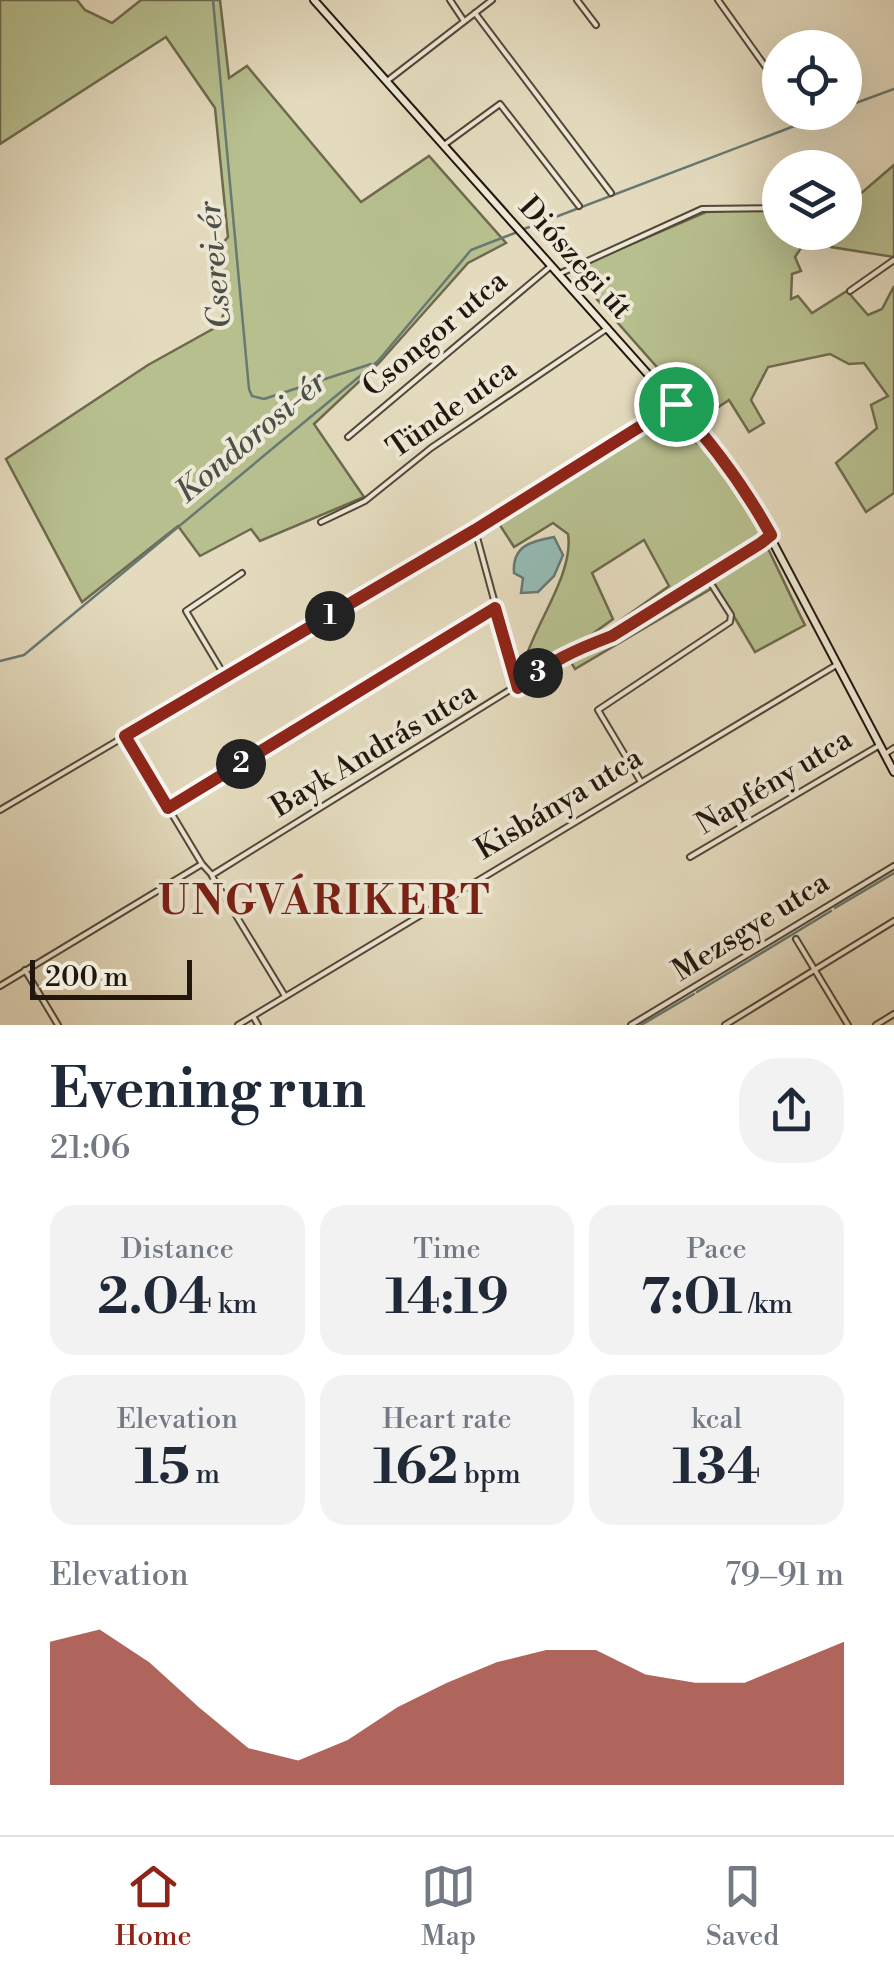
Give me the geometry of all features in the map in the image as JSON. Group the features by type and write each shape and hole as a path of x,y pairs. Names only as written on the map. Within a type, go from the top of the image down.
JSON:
{"main road":[{"name":"Diószegi út","path":"314,0 736,474 894,772"}],"street":[{"path":"450,0 464,21"},
{"path":"386,80 492,0"},
{"path":"577,0 596,25"},
{"path":"718,0 762,62"},
{"path":"475,13 611,192"},
{"path":"444,145 500,104 579,206"},
{"path":"560,274 702,209 762,208"},
{"path":"850,291 894,260"},
{"name":"Csongor utca","path":"348,437 551,265"},
{"name":"Tünde utca","path":"321,522 365,501 431,448 608,328"},
{"path":"0,810 475,530 676,404"},
{"path":"475,530 518,688"},
{"name":"Bayk András utca","path":"212,876 532,676 594,639 612,636 671,595 708,579 771,535"},
{"path":"226,678 186,611 242,573"},
{"path":"641,782 599,707 728,624 732,615 708,579"},
{"path":"168,808 495,608"},
{"path":"506,650 532,676"},
{"name":"Kisbánya utca","path":"238,1025 838,664"},
{"path":"125,736 285,996"},
{"name":"Napfény utca","path":"690,857 880,745"},
{"path":"885,754 894,748"},
{"path":"0,986 202,864"},
{"name":"Mezsgye utca","path":"631,1025 894,866"},
{"path":"724,1025 894,921"},
{"path":"796,939 848,1025"},
{"path":"25,970 58,1025"},
{"path":"876,1025 894,1014"},
{"path":"253,1016 258,1025"}],"green space":[{"path":"0,0 77,0 85,10 112,23 141,0 220,0 229,78 247,66 361,202 429,156 506,243 468,263 379,363 314,424 364,497 260,541 251,529 200,556 178,526 82,602 6,459 148,365 218,326 229,303 209,259 228,237 215,108 166,37 0,144"},
{"path":"894,165 894,257 850,250 862,250 862,192"},
{"path":"762,209 762,250 800,250 795,257 801,271 792,274 791,299 798,296 812,313 847,291 868,315 882,309 894,286 894,493 866,512 836,463 877,428 871,405 888,396 864,363 849,364 830,354 768,367 751,400 764,423 749,432 729,400 702,418 571,270 706,212"},
{"path":"656,419 681,430 726,475 805,625 755,652 716,586 575,669 568,657 669,586 644,540 592,573 613,619 534,676 526,657 561,579 568,534 553,523 514,547 496,519"}],"water":[{"path":"554,537 563,555 554,576 538,592 521,593 523,578 514,573 516,557 525,546"}],"waterway":[{"name":"Cserei-ér","path":"213,0 252,396 264,399 371,364"},
{"name":"Kondorosi-ér","path":"862,101 894,89"},
{"name":"Kondorosi-ér","path":"524,229 784,130"},
{"name":"Kondorosi-ér","path":"0,661 24,655 378,361 471,250 515,233"},
{"path":"835,908 894,873"},
{"path":"697,992 831,911"},
{"path":"641,1025 694,994"}],"district":[{"name":"UNGVÁRIKERT","path":"325,902"}],"route":[{"path":"676,404 712,442 755,504 771,535 761,543 708,579 671,595 612,636 594,639 566,655 518,688 495,608 168,808 125,736 475,530 676,404"}]}
